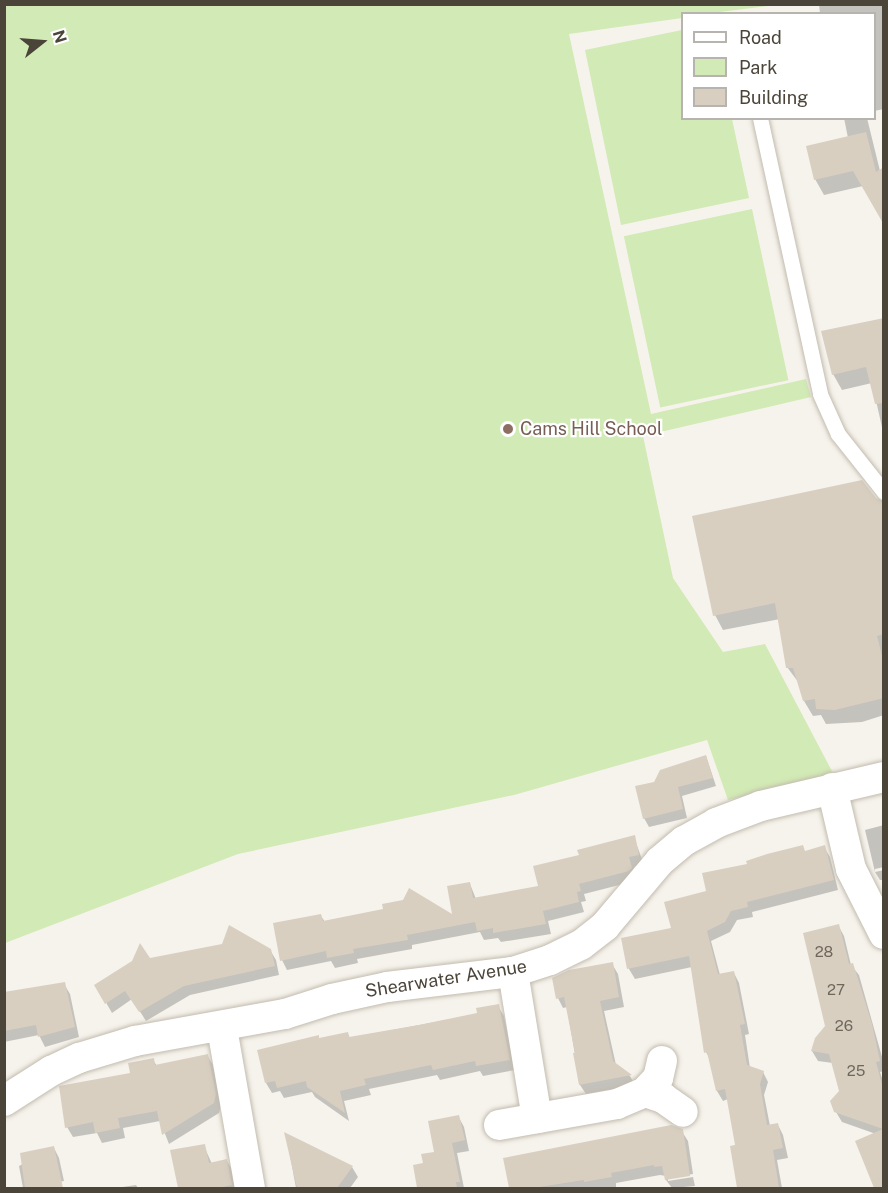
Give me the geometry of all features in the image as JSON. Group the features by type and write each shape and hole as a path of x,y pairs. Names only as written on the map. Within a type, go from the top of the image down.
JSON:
{"street":[{"name":"Shearwater Avenue","path":"4,1101 51,1071 79,1058 135,1041 222,1028 387,987 513,972 550,960 581,945 605,926 660,861 684,841 716,823 761,807 884,777"},
{"path":"832,788 851,869 884,934"},
{"path":"513,972 537,1118"},
{"path":"222,1028 250,1188"},
{"path":"499,1125 617,1104 645,1092 658,1078 662,1061"},
{"path":"645,1092 663,1098 683,1112"}],"lane":[{"path":"760,120 820,394 838,434 884,492"}],"green space":[{"name":"Cams Hill School","path":"5,5 776,5 719,12 681,12 681,18 569,34 651,414 806,379 811,397 643,436 673,578 723,652 765,644 834,775 728,800 707,740 514,795 238,854 5,943"},
{"path":"681,30 681,120 732,120 749,198 621,225 585,50"},
{"path":"752,209 788,380 660,407 624,236"}],"building":[{"path":"866,132 876,172 884,167 884,225 853,171 814,180 806,146"},
{"path":"884,318 884,403 875,404 866,367 832,375 821,331"},
{"path":"862,480 876,498 884,501 884,634 877,636 884,664 884,698 835,710 816,709 815,699 803,701 793,668 786,668 775,603 713,616 692,516"},
{"path":"706,755 713,778 678,787 683,809 643,819 635,786 654,782 660,770"},
{"path":"635,835 639,855 629,857 632,868 629,871 579,884 581,891 577,892 579,902 543,911 546,924 493,933 493,928 477,931 475,922 407,935 408,940 353,949 354,953 327,958 326,951 280,961 273,923 321,914 323,921 383,909 382,904 403,900 409,888 452,914 447,886 470,882 473,898 538,886 533,866 579,855 577,850"},
{"path":"803,845 805,851 825,845 834,880 747,902 748,907 731,911 725,922 707,931 718,974 734,971 745,1024 740,1025 747,1065 764,1071 760,1084 767,1125 778,1123 783,1148 773,1150 779,1188 737,1188 730,1146 735,1145 725,1089 716,1091 707,1052 704,1053 689,956 627,969 621,938 671,928 664,902 706,891 702,873 747,864 746,861"},
{"path":"839,924 849,964 853,963 872,1024 880,1061 876,1062 884,1092 884,1188 874,1188 855,1141 883,1129 834,1112 830,1101 839,1091 829,1054 811,1051 815,1038 825,1026 803,933"},
{"path":"229,925 271,949 275,966 184,986 139,1012 125,991 105,1004 94,985 132,961 140,943 150,958 222,944"},
{"path":"613,962 619,997 600,1001 613,1061 632,1075 579,1085 564,997 556,999 552,978 569,970"},
{"path":"65,982 75,1027 38,1037 36,1025 4,1031 4,992"},
{"path":"499,1004 510,1060 476,1066 475,1061 433,1070 431,1065 364,1079 366,1085 340,1091 345,1113 307,1087 306,1081 277,1088 275,1081 265,1083 257,1050 319,1035 319,1038 348,1032 349,1037 419,1025 477,1013 476,1008"},
{"path":"208,1054 216,1094 214,1103 162,1135 157,1111 118,1118 120,1128 95,1133 93,1122 65,1128 59,1086 130,1073 128,1063 154,1058 155,1065"},
{"path":"459,1115 465,1140 452,1143 460,1182 456,1182 457,1188 417,1188 413,1165 423,1163 421,1154 434,1152 428,1121"},
{"path":"671,1125 683,1129 690,1176 665,1180 662,1166 654,1167 654,1165 611,1173 612,1177 584,1182 584,1180 533,1188 509,1188 503,1158"},
{"path":"284,1132 353,1166 337,1188 297,1188"},
{"path":"205,1144 209,1163 227,1159 232,1185 218,1188 178,1188 170,1150"},
{"path":"54,1146 63,1188 25,1188 20,1153"}],"place":[{"name":"Cams Hill School","path":"508,429"}]}
